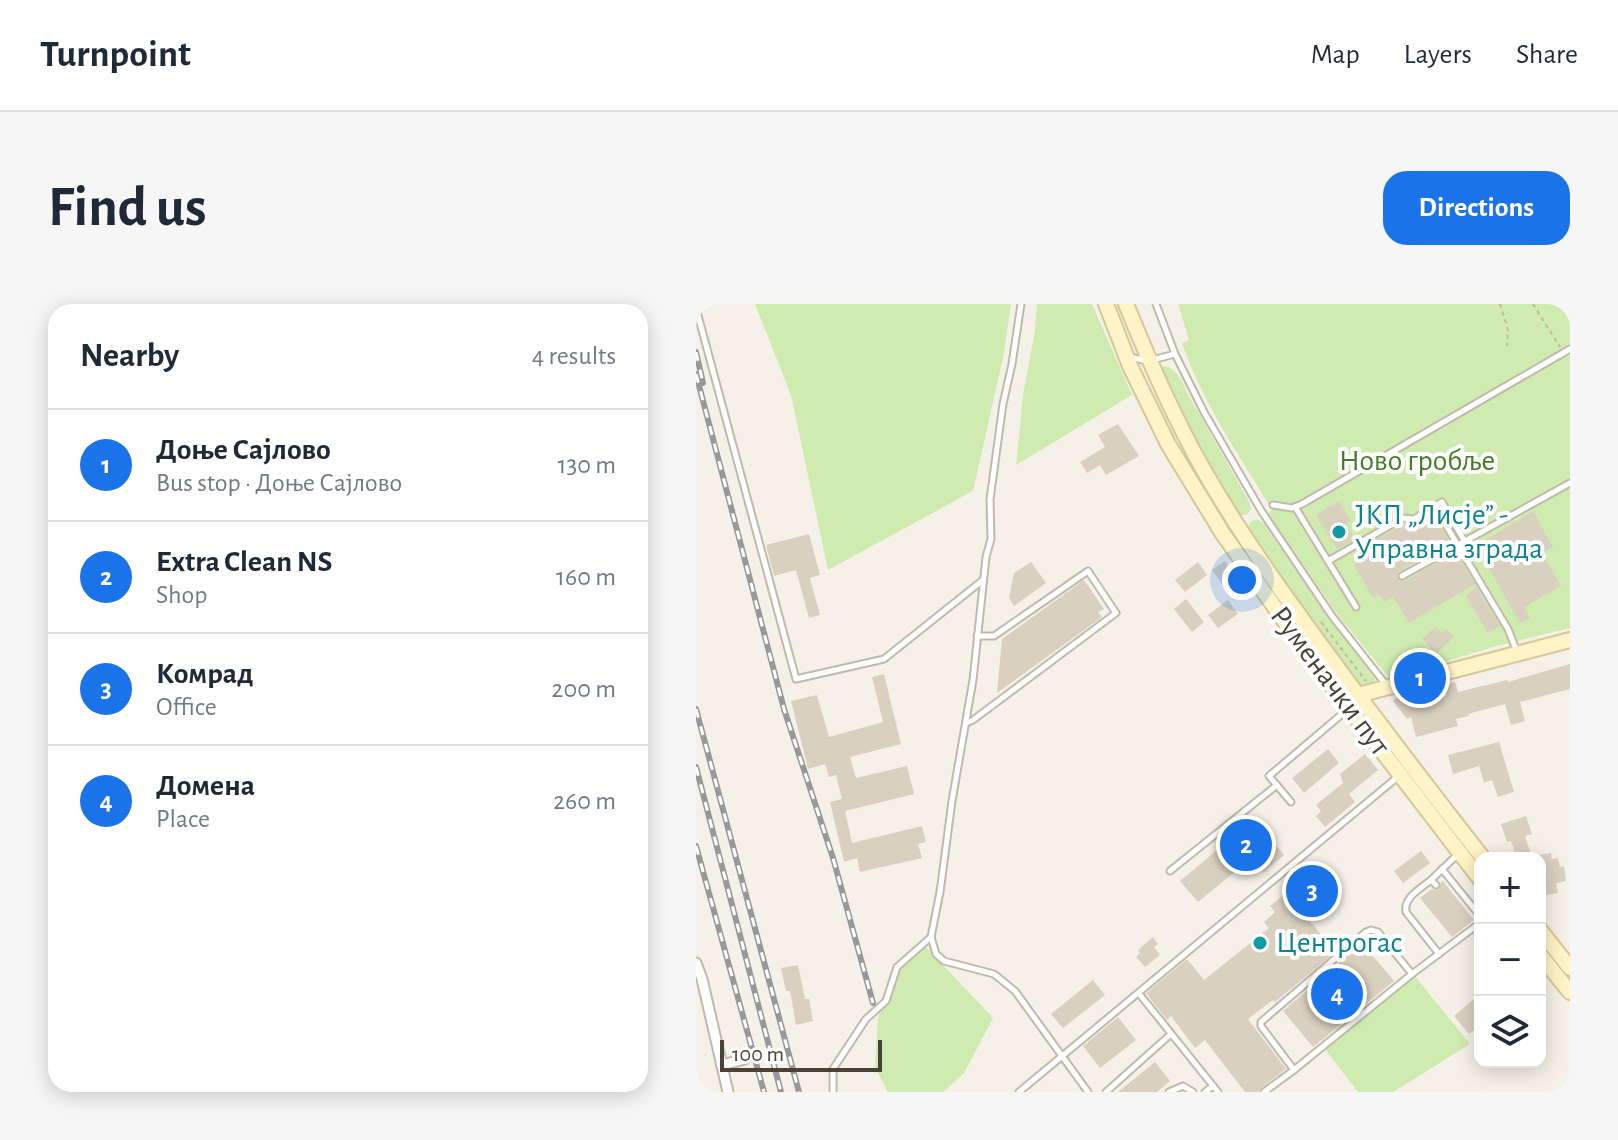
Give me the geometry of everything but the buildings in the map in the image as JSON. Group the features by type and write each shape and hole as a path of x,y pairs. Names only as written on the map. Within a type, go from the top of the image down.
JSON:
{"main road":[{"name":"Руменачки пут","path":"1106,304 1126,356 1168,444 1223,534 1277,611 1478,852"},
{"name":"Руменачки пут","path":"1126,304 1148,361 1203,470 1400,774 1474,871"},
{"path":"1354,702 1380,689 1570,640"},
{"path":"1546,938 1570,968"},
{"path":"1546,962 1570,992"}],"street":[{"path":"696,963 728,1092"},
{"path":"722,1065 745,1059"}],"lane":[{"path":"1021,304 997,443 990,499 991,539 983,579 973,680 931,937 936,954 944,961 994,974 1015,991 1088,1092"},
{"path":"1156,304 1175,354 1205,414 1276,535 1380,689"},
{"path":"696,308 796,679 884,659 983,579"},
{"path":"1273,505 1295,507 1570,349"},
{"path":"1126,356 1148,361 1175,354"},
{"path":"1402,576 1570,483"},
{"path":"1328,561 1403,518 1414,519 1442,502 1518,653"},
{"path":"1295,507 1356,607"},
{"path":"1447,527 1461,543"},
{"path":"966,723 1116,613 1088,571 994,636 977,636"},
{"path":"1291,802 1269,776 1354,702"},
{"path":"1019,1092 1400,774"},
{"path":"1170,871 1277,785"},
{"path":"1439,954 1406,912 1405,906 1460,853"},
{"path":"1442,869 1474,909"},
{"path":"1431,880 1436,885"},
{"path":"1264,1092 1478,924"},
{"path":"1294,1070 1261,1022 1366,932 1378,932 1412,974"},
{"path":"833,1092 833,1069 866,1019 886,1001 897,967 931,937"},
{"path":"1141,996 1216,1089 1205,1092"},
{"path":"1106,1092 1171,1034"},
{"path":"1169,1092 1183,1086 1193,1092"}],"path":[{"path":"1500,304 1508,330 1507,346"},
{"path":"1533,304 1562,352"},
{"path":"1322,623 1380,689"}],"green space":[{"path":"755,304 1011,304 1003,358 973,491 828,570 791,395"},
{"path":"1037,304 1092,304 1132,395 1016,465 1023,395"},
{"name":"Ново гробље","path":"1178,304 1570,304 1570,628 1493,647 1390,679 1338,615 1267,514 1272,510 1222,428 1190,365 1182,343 1189,340"},
{"path":"1166,366 1181,380 1250,503 1251,510 1246,515 1238,515 1212,474 1160,372"},
{"path":"1257,519 1264,524 1375,678 1374,684 1362,687 1314,627 1248,530 1250,522"},
{"path":"924,945 993,1018 964,1073 943,1092 888,1092 875,1067 878,1018 898,963"},
{"path":"1414,975 1470,1044 1393,1092 1358,1092 1325,1049"}],"railway":[{"path":"696,352 703,383"},
{"path":"696,374 784,709 833,858 873,1003"},
{"path":"696,709 799,1092"},
{"path":"696,767 781,1092"},
{"path":"696,846 764,1092"}],"place":[{"name":"ЈКП „Лисје” - Управна зграда","path":"1339,532"},
{"name":"Доње Сајлово","path":"1420,678"},
{"name":"Extra Clean NS","path":"1246,845"},
{"name":"Комрад","path":"1312,891"},
{"name":"Центрогас","path":"1260,943"},
{"name":"Домена","path":"1337,994"}]}
